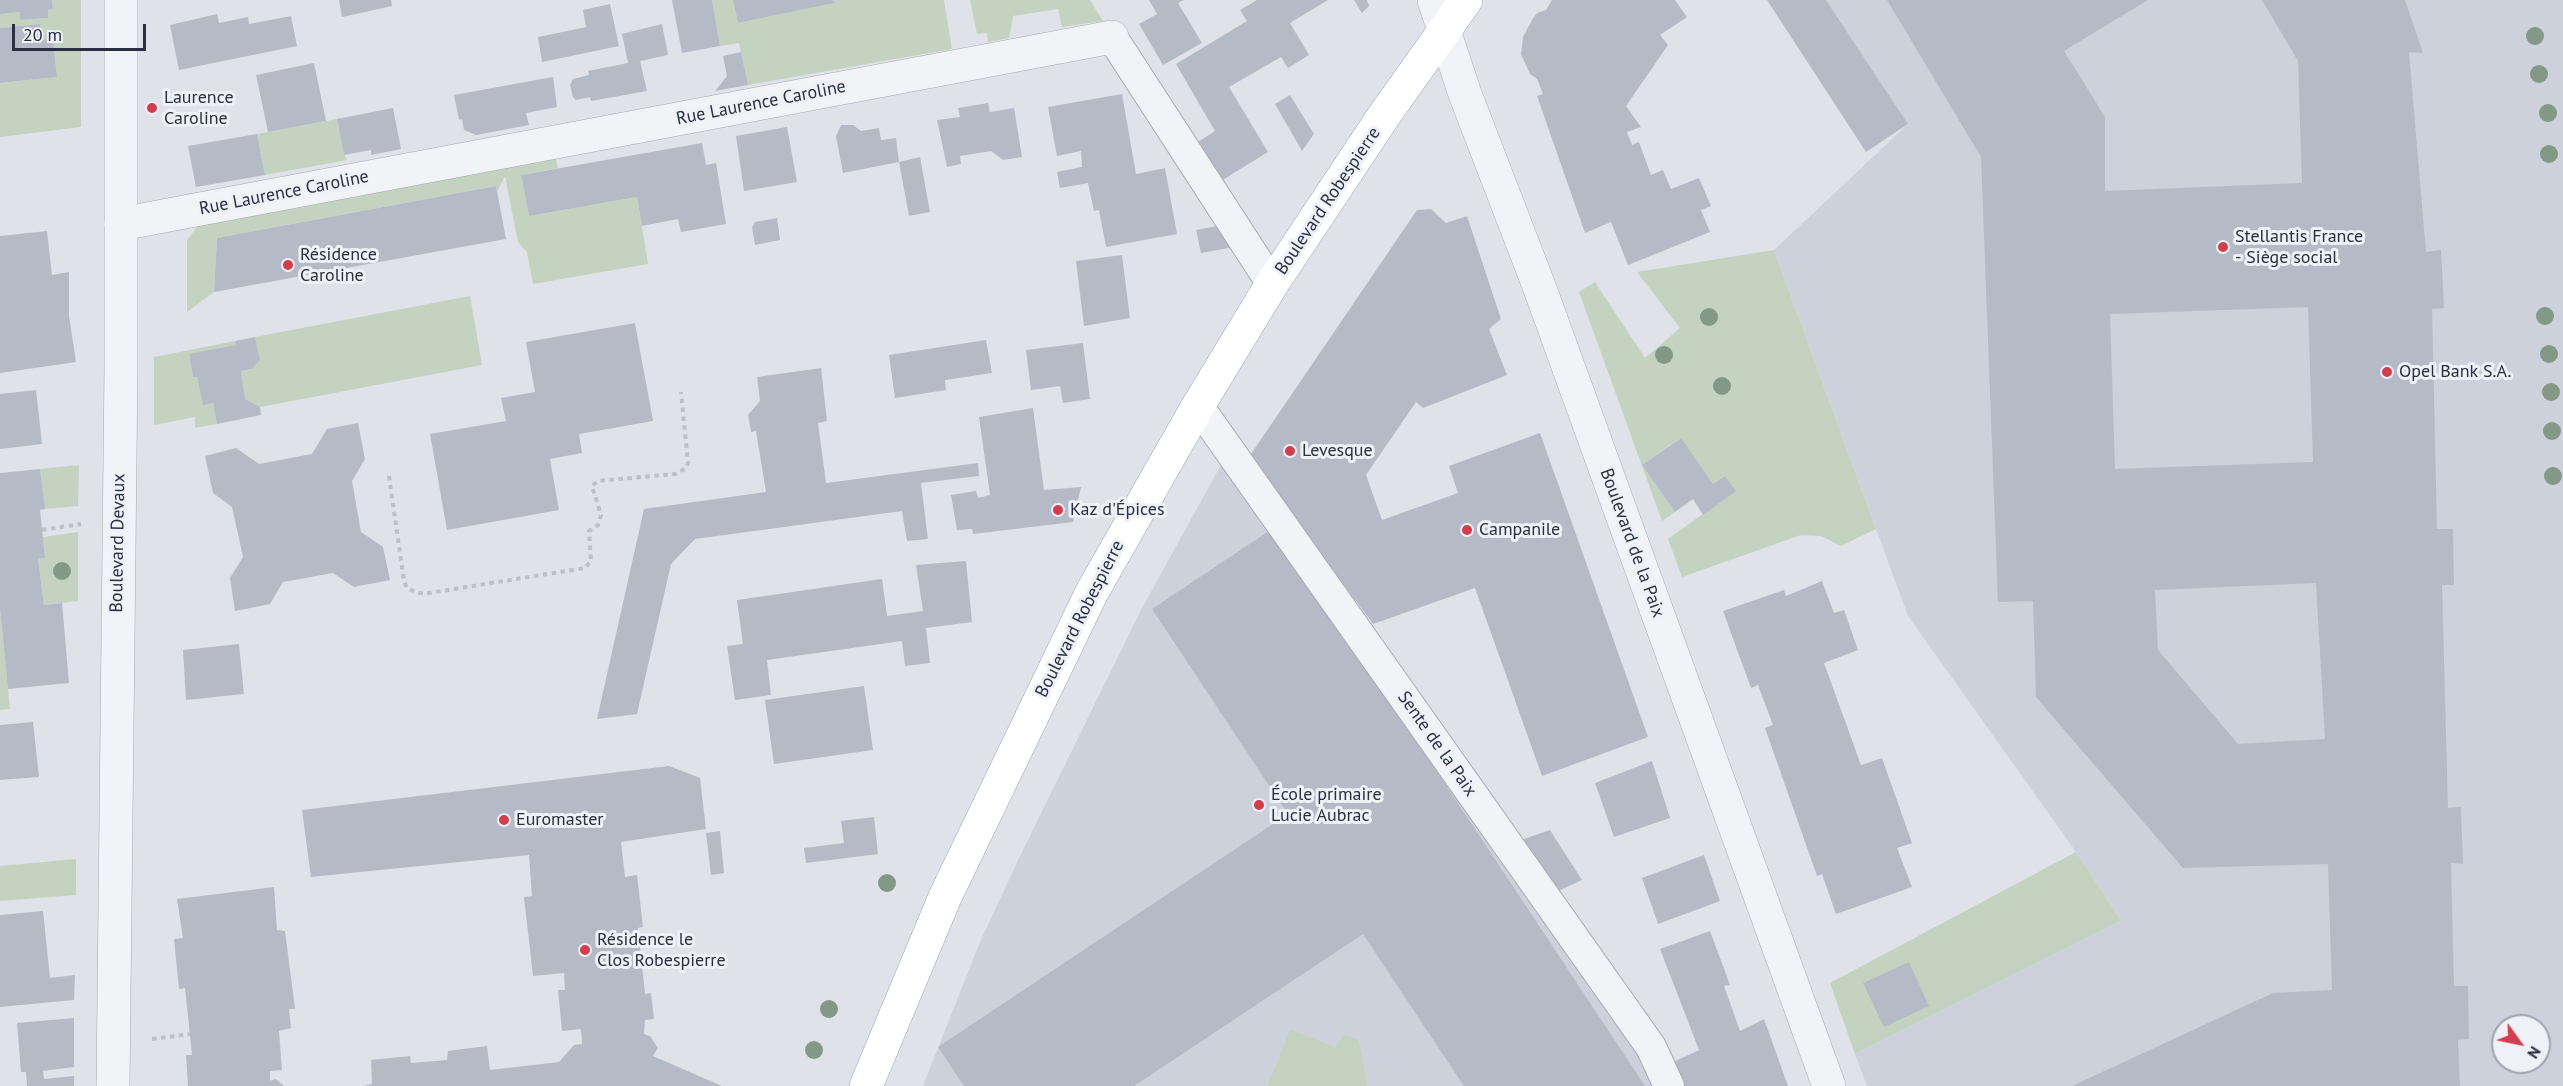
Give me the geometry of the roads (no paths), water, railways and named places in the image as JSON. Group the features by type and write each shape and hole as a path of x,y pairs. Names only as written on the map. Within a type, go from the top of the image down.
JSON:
{"main road":[{"name":"Boulevard Robespierre","path":"866,1086 945,897 1092,592 1198,406 1440,15 1466,0"}],"street":[{"name":"Boulevard Devaux","path":"113,1086 122,224 121,0"},
{"name":"Boulevard de la Paix","path":"1440,15 1465,94 1539,286 1829,1086"},
{"name":"Rue Laurence Caroline","path":"122,224 1112,37 1272,284"},
{"name":"Sente de la Paix","path":"1198,406 1651,1047 1669,1086"}],"place":[{"name":"Laurence Caroline","path":"152,108"},
{"name":"Stellantis France - Siège social","path":"2223,247"},
{"name":"Résidence Caroline","path":"288,265"},
{"name":"Opel Bank S.A.","path":"2387,372"},
{"name":"Levesque","path":"1290,451"},
{"name":"Kaz d'Épices","path":"1058,510"},
{"name":"Campanile","path":"1467,530"},
{"name":"École primaire Lucie Aubrac","path":"1259,805"},
{"name":"Euromaster","path":"504,820"},
{"name":"Résidence le Clos Robespierre","path":"585,950"}]}
